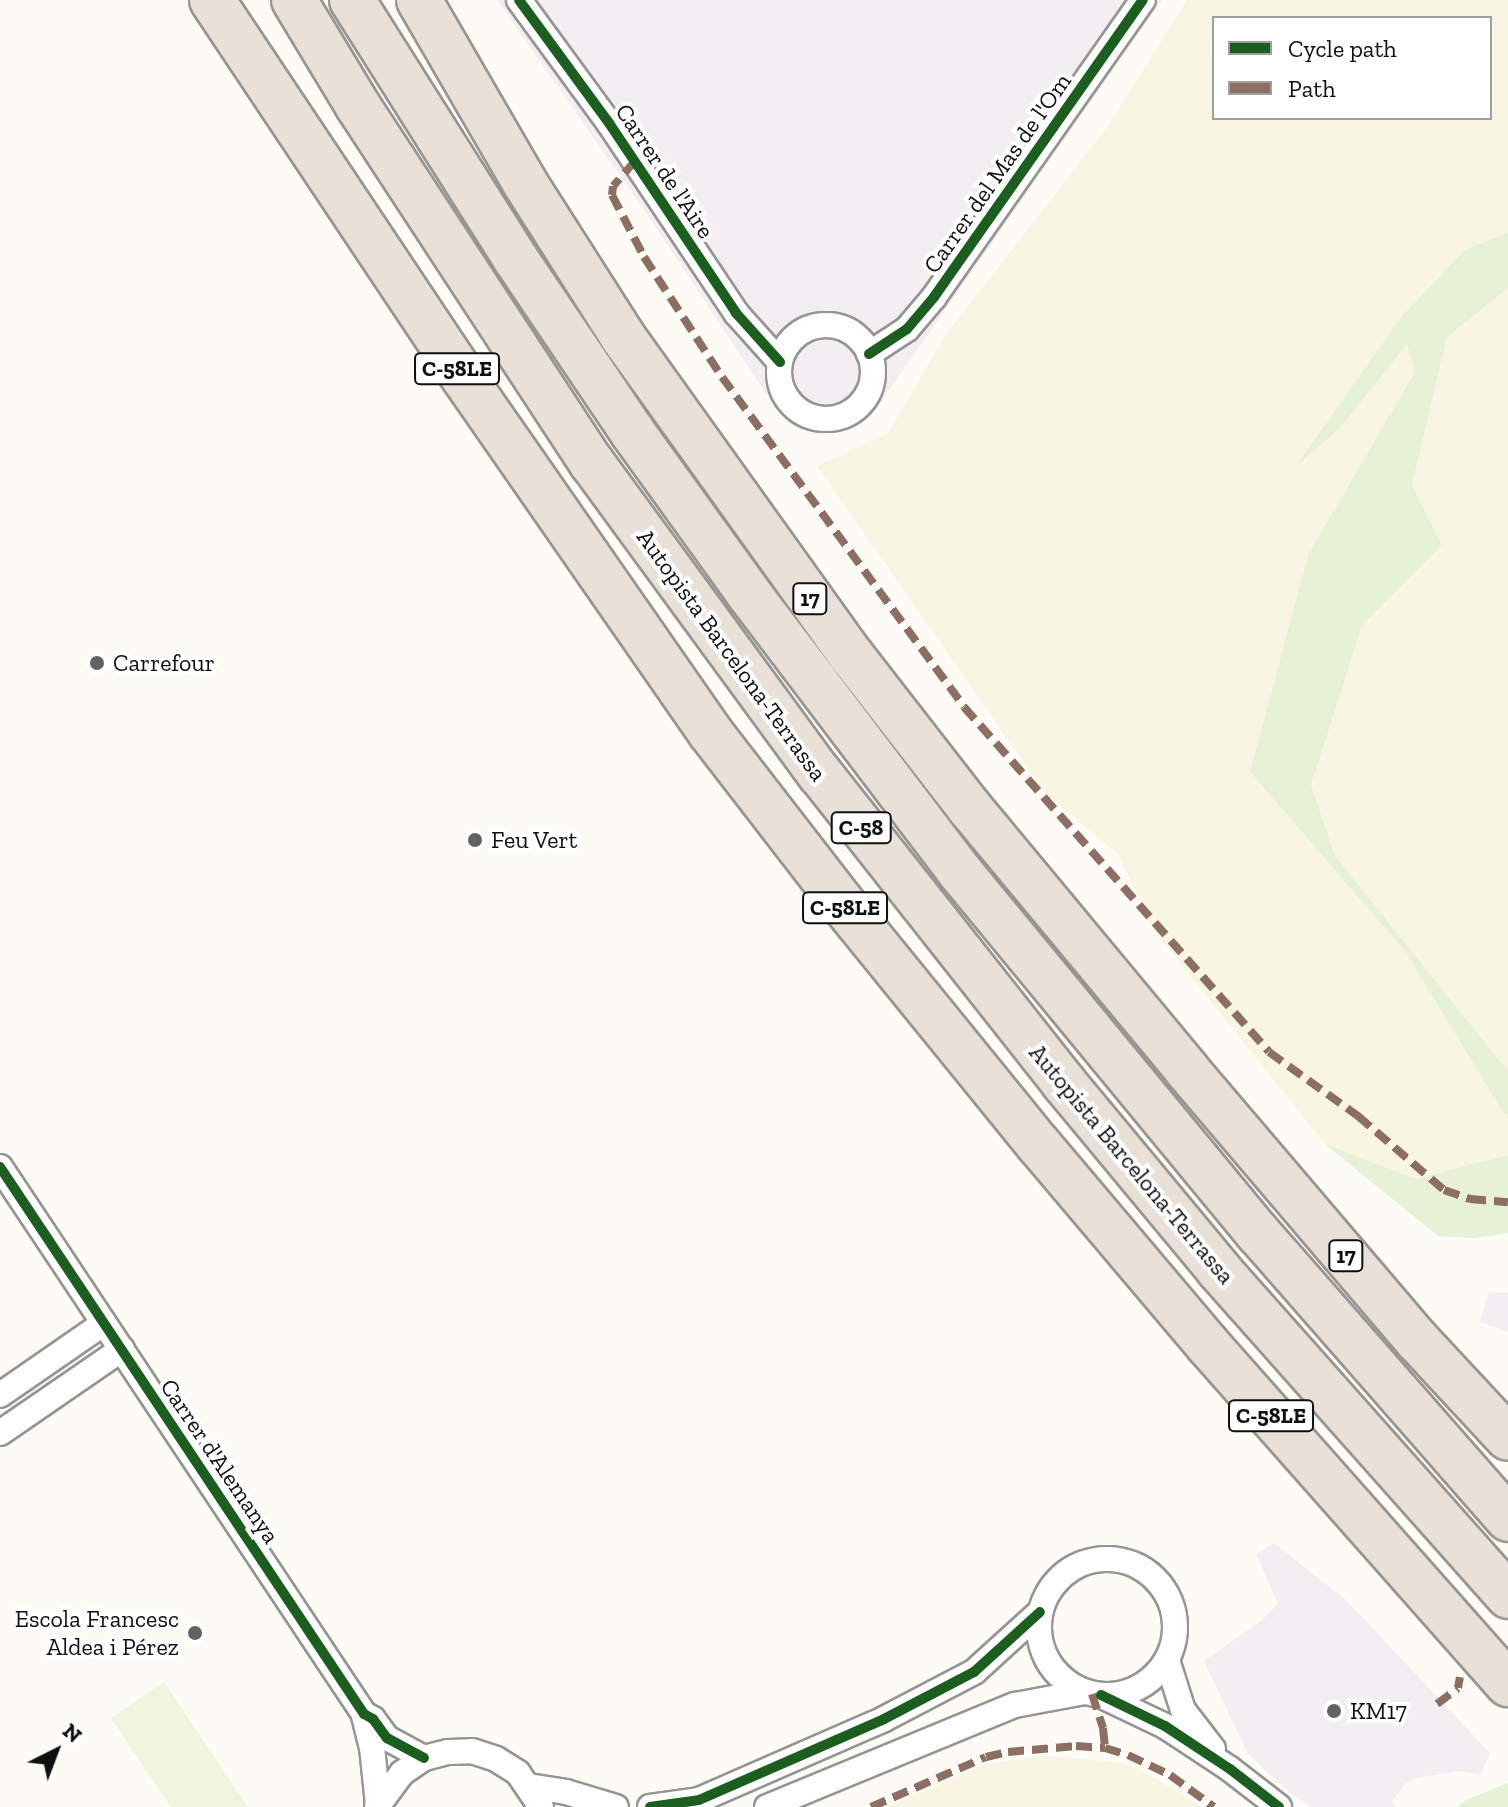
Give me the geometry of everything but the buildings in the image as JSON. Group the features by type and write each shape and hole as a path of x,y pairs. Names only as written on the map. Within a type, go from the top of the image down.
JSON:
{"highway":[{"name":"C-58LE","path":"212,0 446,352 719,744 842,903 1039,1145 1208,1345 1508,1684"},
{"name":"Autopista Barcelona-Terrassa","path":"294,0 382,145 592,463 820,774 1064,1083 1209,1258 1508,1596"},
{"name":"Autopista Barcelona-Terrassa","path":"352,0 515,258 633,433 749,594 960,872 1258,1233 1508,1519"},
{"path":"419,0 474,97"},
{"path":"428,0 474,97"},
{"name":"17","path":"474,97 623,337 851,655 969,807 1187,1070 1418,1341 1508,1438"}],"street":[{"name":"Carrer de l'Aire","path":"519,0 609,123 736,313 780,362"},
{"name":"Carrer del Mas de l'Om","path":"869,354 907,329 934,297 1143,0"},
{"path":"824,325 842,328 857,336 869,354 873,373 865,399 845,415 834,419 810,416 791,403 780,382 780,362 786,346 798,334 824,325"},
{"name":"Carrer d'Alemanya","path":"0,1167 364,1714 373,1719 387,1738 424,1758"},
{"path":"0,1395 104,1323"},
{"path":"0,1433 122,1349"},
{"path":"650,1807 699,1800 884,1719 974,1672 1040,1612 1054,1584 1073,1568 1097,1559 1135,1565 1156,1579 1170,1601 1175,1626 1167,1660 1154,1678 1134,1690 1015,1705 767,1807"},
{"path":"1040,1612 1039,1634 1050,1665 1065,1682 1165,1726 1230,1769 1279,1807"},
{"path":"1167,1660 1183,1710 1230,1769"},
{"name":"Carrer d'Alemanya","path":"364,1714 363,1722 372,1747 378,1806"},
{"path":"378,1806 402,1773 424,1758 448,1752 472,1751 496,1759 535,1796 566,1792 616,1807"}],"shaded area":[{"path":"497,0 1162,0 871,416 848,431 815,434 790,424 769,398 644,210"},
{"path":"1187,0 1508,0 1508,232 1465,250 1339,429 1407,343 1416,372 1308,555 1250,772 1404,950 1508,1120 1508,1155 1416,1179 1325,1144 1152,928 1119,855 1046,794 817,466 888,433 945,336 1108,126"},
{"path":"1508,288 1508,1071 1335,856 1311,785 1362,626 1442,545 1412,485 1447,337"},
{"path":"1489,1292 1508,1293 1508,1332 1480,1322"},
{"path":"1274,1543 1346,1600 1490,1753 1480,1775 1460,1771 1421,1777 1406,1783 1392,1801 1395,1807 1312,1807 1289,1792 1248,1754 1204,1661 1261,1621 1278,1604 1256,1554"},
{"path":"1043,1755 1121,1763 1147,1773 1201,1807 886,1807 988,1764"}],"green space":[{"path":"1508,232 1508,288 1447,337 1412,485 1442,545 1362,626 1311,785 1335,856 1508,1071 1508,1120 1404,950 1250,772 1308,555 1415,372 1407,344 1339,429 1296,466 1402,316 1465,250"},
{"path":"1325,1144 1416,1179 1508,1155 1508,1233 1473,1238 1438,1236"},
{"path":"164,1682 248,1807 171,1807 111,1718"},
{"path":"1508,1783 1508,1807 1457,1807 1466,1800"}],"marked path":[{"path":"635,161 613,186 612,195 644,257 722,377 964,707 1269,1052 1358,1116 1444,1190 1470,1199 1508,1202"},
{"path":"1437,1704 1458,1688 1460,1677"},
{"path":"1092,1694 1103,1728 1105,1748"},
{"path":"871,1807 986,1757 1076,1746 1105,1748 1128,1755 1170,1775 1214,1807"}],"cycle path":[{"path":"519,0 609,123 736,313 780,362"},
{"path":"869,354 907,329 934,297 1143,0"},
{"path":"0,1167 364,1714 373,1719 387,1738 424,1758"},
{"path":"650,1807 699,1800 884,1719 974,1672 1040,1612"},
{"path":"1101,1695 1165,1726 1230,1769 1279,1807"}],"place":[{"name":"Carrefour","path":"97,663"},
{"name":"Feu Vert","path":"475,840"},
{"name":"Escola Francesc Aldea i Pérez","path":"195,1633"},
{"name":"KM17","path":"1334,1711"}]}
